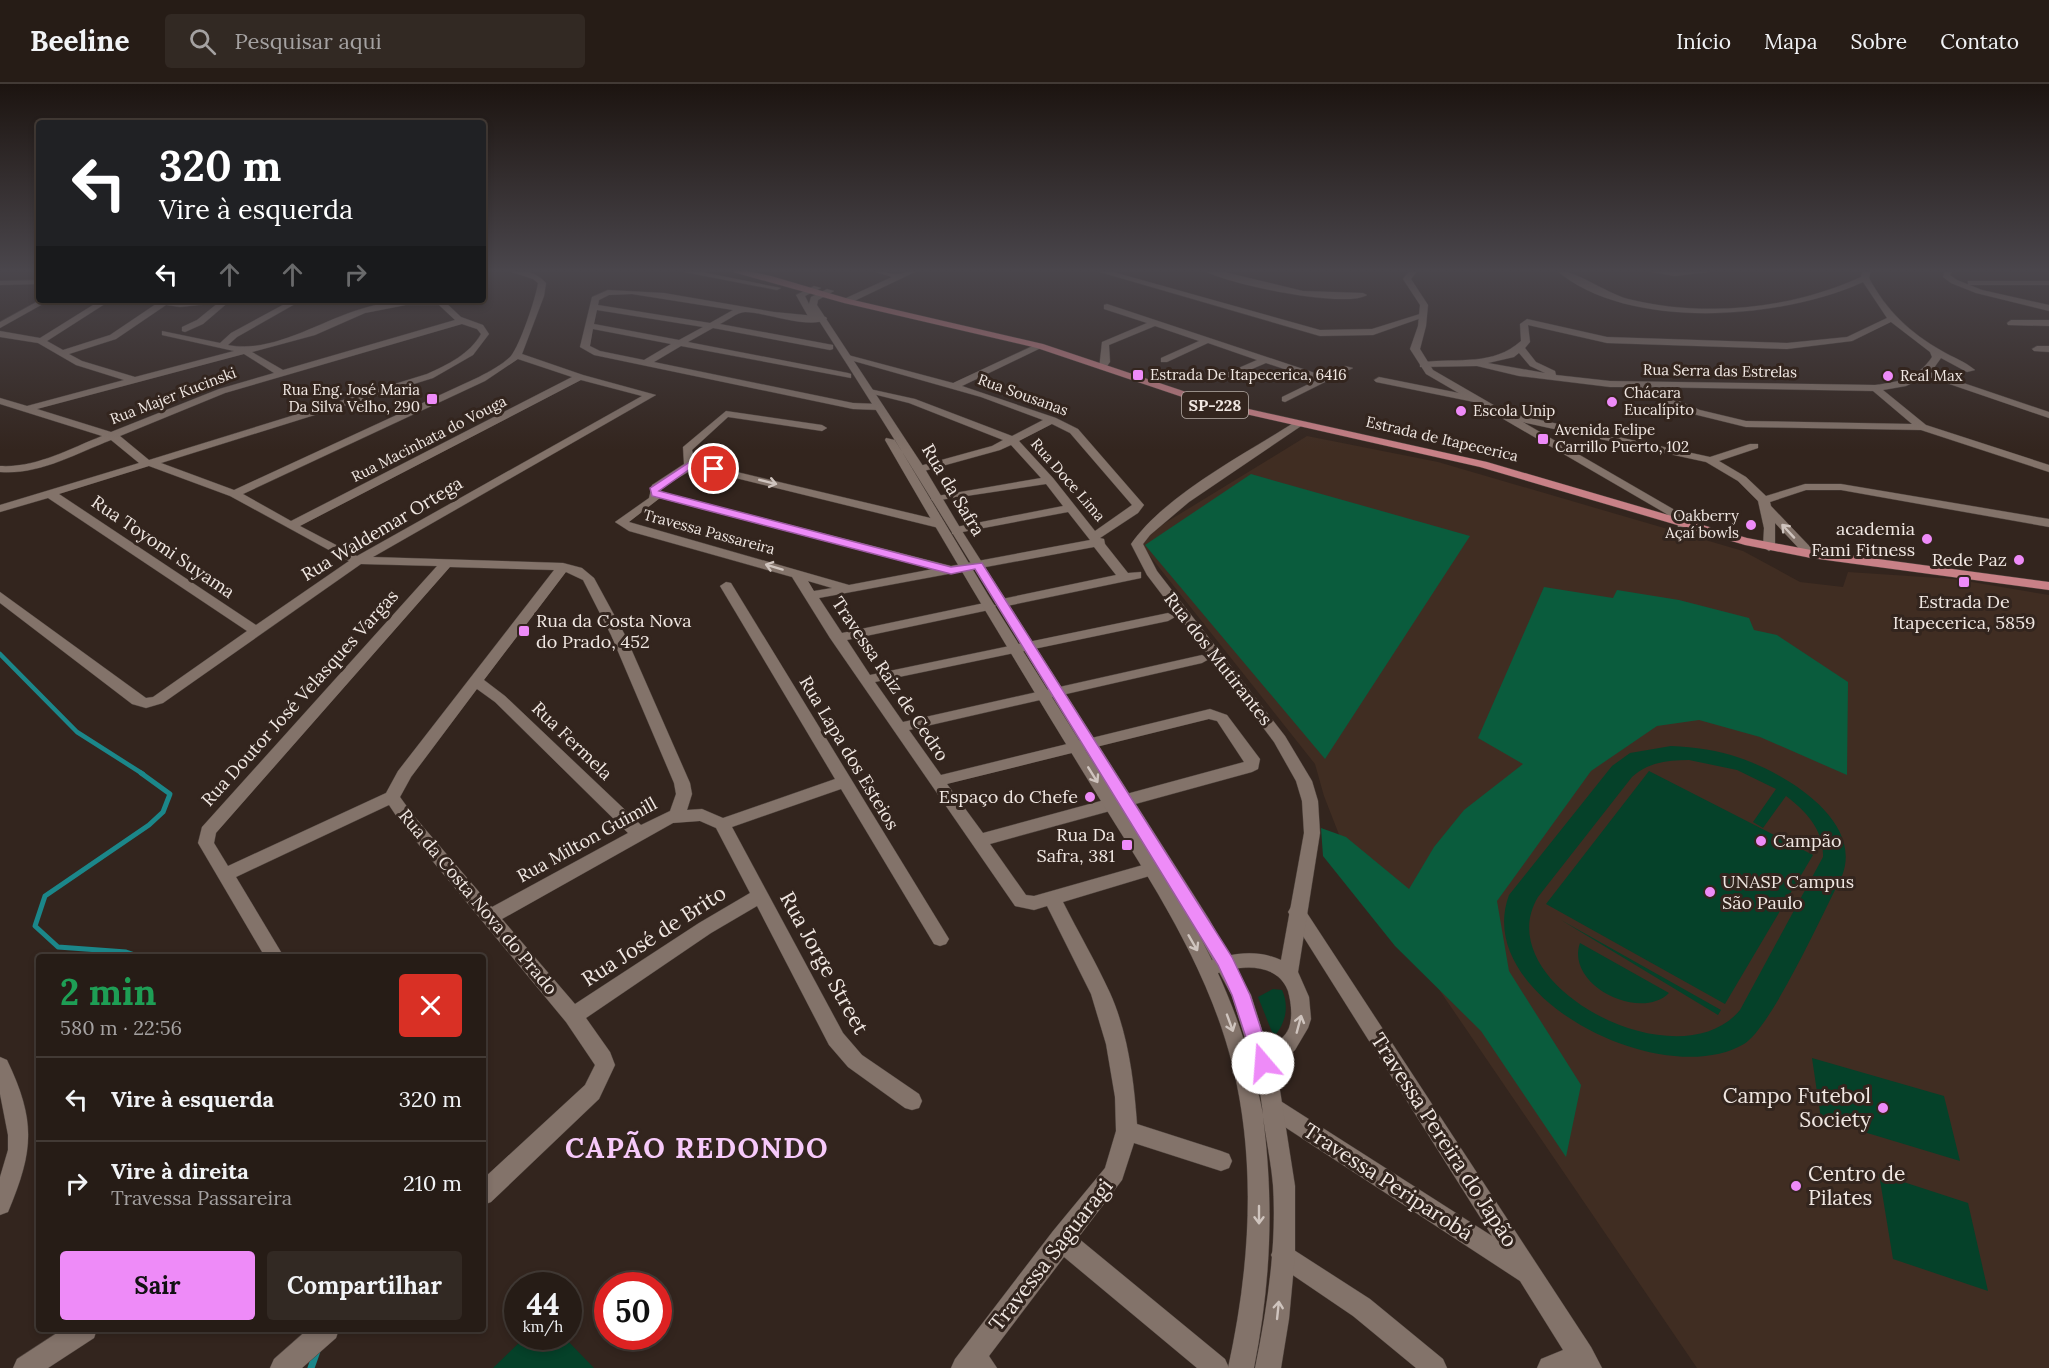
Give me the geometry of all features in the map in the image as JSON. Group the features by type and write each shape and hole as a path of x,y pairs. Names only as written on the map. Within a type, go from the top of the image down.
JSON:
{"main road":[{"name":"Estrada de Itapecerica","path":"975,330 1040,346 1210,403 1483,464 1682,524 1769,547 1811,557 1833,557 2013,581 2049,588"}],"street":[{"path":"41,341 59,330"},
{"path":"62,353 109,339 123,330"},
{"path":"221,346 243,330"},
{"path":"27,409 319,330"},
{"name":"Rua Majer Kucinski","path":"0,469 27,469 113,436 194,401 432,330"},
{"path":"234,494 447,382 485,335 482,330"},
{"path":"0,509 145,462 274,426 447,382 497,372 518,355 527,330"},
{"path":"589,330 585,344 588,350 874,408"},
{"path":"611,330 848,376"},
{"path":"645,363 704,330"},
{"path":"733,330 830,347"},
{"name":"Rua da Safra","path":"823,330 830,347 848,376 920,469 995,605 1051,692 1217,965"},
{"name":"Rua da Safra","path":"827,330 868,390 874,408 939,524 972,566"},
{"path":"1101,367 1105,362 1105,344 1139,330"},
{"path":"1177,330 1324,379"},
{"path":"1305,330 1329,334 1380,330"},
{"path":"1419,330 1415,343 1416,352 1429,372 1670,511 1683,520 1682,524"},
{"path":"1477,363 1511,355 1526,342 1525,330"},
{"path":"1564,330 1589,338 1617,341 1787,346 1849,339 1868,330"},
{"path":"1905,330 1934,352 1970,370"},
{"path":"165,333 245,351 282,374"},
{"path":"0,334 41,341 79,363 134,380"},
{"path":"1164,360 1208,340"},
{"path":"955,386 1040,346"},
{"path":"1520,348 1533,364 1569,381"},
{"path":"2037,350 2049,349"},
{"name":"Rua Serra das Estrelas","path":"1416,352 1450,362"},
{"path":"1934,352 1937,357 1926,373 2049,415"},
{"name":"Rua Waldemar Ortega","path":"0,596 45,633 141,703 152,703 358,560 651,395 580,377 518,355"},
{"name":"Rua Sousanas","path":"848,358 955,386 1052,420 1074,431 1137,502 1138,506 1097,539"},
{"path":"1223,378 1267,359"},
{"name":"Rua Serra das Estrelas","path":"1423,365 1450,362 1477,363 1569,381 1875,388 1908,383 1926,373"},
{"path":"1285,399 1348,368"},
{"name":"Rua Macinhata do Vouga","path":"291,526 580,377"},
{"path":"1379,380 1474,399"},
{"path":"1631,384 1697,412 1746,424 1922,427 2049,468"},
{"path":"1875,388 1922,427"},
{"name":"Rua Doce Lima","path":"837,638 1131,576 1012,440 912,401 868,390"},
{"path":"0,401 113,436 145,462 166,466 234,494 343,555 358,560 563,567 578,571 588,578 618,635 684,789 677,815"},
{"path":"822,428 726,414 687,449 690,465 939,524"},
{"path":"1503,415 1710,460 1742,479 1811,557"},
{"path":"920,469 986,452 1052,420"},
{"name":"Rua dos Mutirantes","path":"1288,973 1312,833 1310,801 1304,781 1280,740 1151,572 1137,544 1139,537 1185,500 1299,424"},
{"path":"1710,460 1754,446"},
{"name":"Travessa Passareira","path":"690,465 656,487 653,490 656,494 654,499 621,523 850,589"},
{"path":"937,499 1049,480"},
{"path":"1765,504 1805,487 1841,487 2049,523"},
{"name":"Rua Toyomi Suyama","path":"49,493 256,631"},
{"path":"656,494 951,570"},
{"path":"1765,504 1769,547"},
{"path":"956,531 1072,508"},
{"path":"810,596 972,566 1097,539"},
{"name":"Rua Doutor José Velasques Vargas","path":"273,954 205,838 214,822 447,563"},
{"name":"Rua da Costa Nova do Prado","path":"486,1191 592,1092 600,1078 604,1065 603,1058 573,1016 407,819 392,797 404,775 563,567"},
{"name":"Travessa Raiz de Cedro","path":"796,573 837,638 1021,901 1034,903 1150,869"},
{"name":"Rua Lapa dos Esteios","path":"726,586 940,939"},
{"path":"866,680 1168,617"},
{"path":"900,727 1202,659"},
{"name":"Rua Fermela","path":"475,680 508,706 639,833"},
{"path":"937,782 1214,714 1222,718 1252,759 1252,765 1246,768 977,841"},
{"path":"722,824 843,782"},
{"path":"226,874 392,797"},
{"name":"Rua da Safra","path":"1118,801 1150,869 1217,965 1241,995 1263,1063"},
{"name":"Rua Milton Guimill","path":"490,917 639,833 677,815 702,815 722,824"},
{"name":"Rua Jorge Street","path":"722,824 836,1039 855,1061 912,1101"},
{"name":"Rua José de Brito","path":"573,1016 705,928 760,896"},
{"name":"Travessa Saguaragi","path":"973,1365 1061,1239 1114,1173 1127,1131 1125,1097 1116,1044 1101,994 1052,898"},
{"name":"Travessa Pereira do Japão","path":"1298,912 1585,1362"},
{"path":"1241,1368 1258,1264 1259,1162 1243,1067 1217,965 1257,961 1288,973 1297,989 1302,1006 1301,1024 1293,1040 1281,1053 1263,1063 1275,1109 1284,1186 1283,1255 1277,1319 1268,1368"},
{"path":"0,1065 16,1106 21,1131 19,1155 0,1204"},
{"name":"Travessa Periparobá","path":"1275,1109 1531,1275"},
{"path":"1127,1131 1221,1161"},
{"path":"1061,1239 1216,1368"},
{"path":"1283,1255 1348,1296 1389,1327 1434,1368"},
{"path":"26,1368 80,1332"},
{"path":"283,1368 324,1332"},
{"path":"1550,1368 1585,1362"}],"shaded area":[{"name":"UNASP Campus São Paulo","path":"1307,436 1438,462 1743,551 1800,582 1843,587 1848,572 1954,579 2049,595 2049,1368 1697,1368 1389,916 1352,868 1324,796 1315,764 1142,546 1152,531"}],"green space":[{"path":"1251,474 1470,536 1325,759 1145,545"},
{"path":"1544,587 1613,598 1617,590 1679,600 1749,618 1754,630 1777,635 1848,682 1847,775 1760,737 1699,720 1657,726 1591,771 1497,901 1509,971 1581,1085 1566,1157 1481,1031 1395,946 1323,856 1321,828 1346,837 1409,889 1434,847 1464,810 1523,764 1478,738"},
{"path":"1671,746 1689,747 1723,753 1758,765 1797,787 1816,802 1831,818 1842,836 1846,855 1842,876 1782,993 1755,1034 1744,1044 1709,1056 1668,1055 1624,1045 1582,1026 1545,1000 1518,968 1505,933 1509,895 1612,766 1630,753","holes":["1681,760 1737,770 1776,789 1753,822 1763,828 1786,796 1807,815 1817,830 1823,847 1823,857 1740,1010 1711,1030 1675,1036 1635,1030 1596,1014 1563,991 1539,962 1529,930 1538,897 1638,772 1666,761"]},
{"path":"1649,771 1813,855 1725,1004 1546,904"},
{"path":"1561,920 1721,1010 1718,1015"},
{"path":"1580,943 1669,993 1656,1001 1641,1003 1624,1001 1608,995 1583,973 1578,958"},
{"path":"1273,989 1282,990 1286,1007 1284,1019 1276,1034 1272,1032 1258,997"},
{"name":"Campo Futebol Society","path":"1812,1058 1944,1096 1960,1161 1821,1119"},
{"path":"1879,1174 1968,1203 1988,1291 1893,1259"},
{"path":"512,1350 577,1350 594,1368 493,1368"}],"waterway":[{"path":"0,654 77,732 143,774"},
{"path":"132,954 58,947 35,926 45,896 149,825 163,812 170,794 141,773"},
{"path":"311,1368 317,1351"}],"place":[{"name":"Estrada De Itapecerica, 6416","path":"1138,375"},
{"name":"Real Max","path":"1888,376"},
{"name":"Rua Eng. José Maria Da Silva Velho, 290","path":"432,399"},
{"name":"Chácara Eucalípito","path":"1612,402"},
{"name":"Escola Unip","path":"1461,411"},
{"name":"Avenida Felipe Carrillo Puerto, 102","path":"1543,439"},
{"name":"Oakberry Açaí bowls","path":"1751,525"},
{"name":"academia Fami Fitness","path":"1927,539"},
{"name":"Rede Paz","path":"2019,560"},
{"name":"Estrada De Itapecerica, 5859","path":"1964,582"},
{"name":"Rua da Costa Nova do Prado, 452","path":"524,631"},
{"name":"Espaço do Chefe","path":"1090,797"},
{"name":"Campão","path":"1761,841"},
{"name":"Rua Da Safra, 381","path":"1127,845"},
{"name":"UNASP Campus São Paulo","path":"1710,892"},
{"name":"Campo Futebol Society","path":"1883,1108"},
{"name":"Centro de Pilates","path":"1796,1186"}],"district":[{"name":"CAPÃO REDONDO","path":"697,1148"}],"route":[{"path":"714,469 690,465 653,490 656,494 951,570 978,565 1226,962 1241,995 1263,1063"}]}
